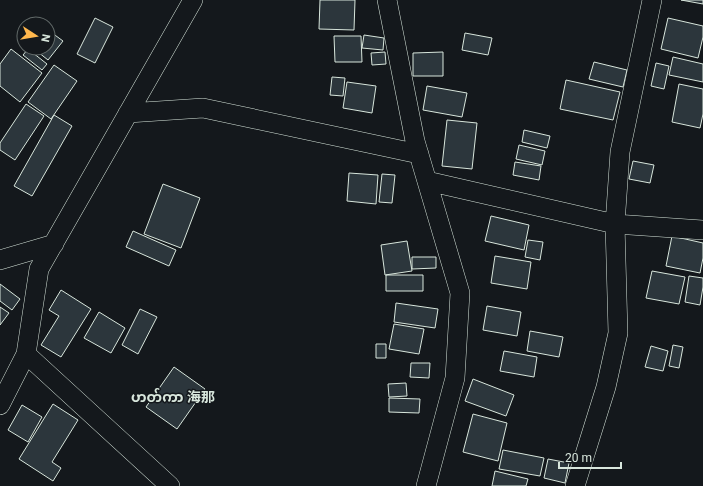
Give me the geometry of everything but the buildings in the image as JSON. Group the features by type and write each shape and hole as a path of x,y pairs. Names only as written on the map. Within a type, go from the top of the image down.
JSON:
{"street":[{"path":"0,405 26,354 39,269 193,0"},
{"path":"387,0 415,141 460,293 455,378 426,486"},
{"path":"575,486 606,387 618,333 615,224 620,152 652,0"},
{"path":"128,113 202,108 419,154"},
{"path":"427,181 615,224 703,230"},
{"path":"0,260 54,244"},
{"path":"26,354 170,486"}],"district":[{"name":"ဟတ်ကာ 海那","path":"173,397"}]}
